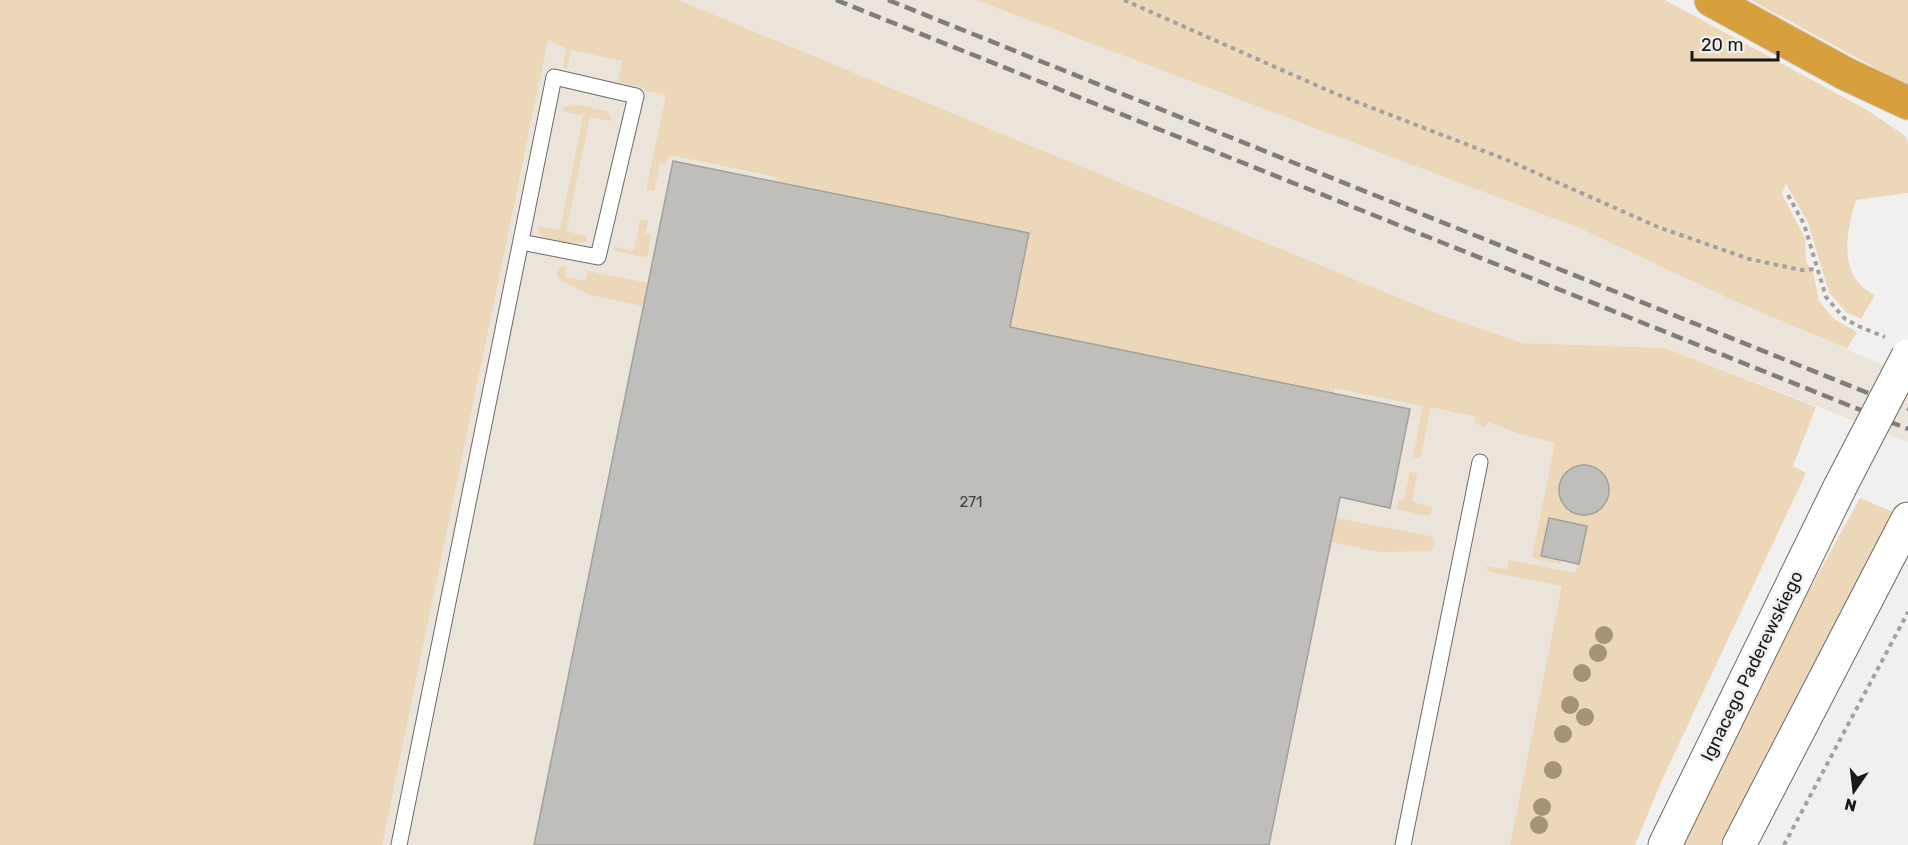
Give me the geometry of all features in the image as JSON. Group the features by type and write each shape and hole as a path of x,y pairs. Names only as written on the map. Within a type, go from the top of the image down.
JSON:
{"highway":[{"path":"1711,0 1846,74 1908,103"},
{"path":"1846,74 1908,121"}],"main road":[{"name":"Ignacego Paderewskiego","path":"1665,845 1840,487 1898,347"},
{"path":"1739,845 1908,519"}],"lane":[{"path":"399,845 554,77 636,96 598,256 521,242"},
{"path":"1403,845 1480,462"}],"path":[{"path":"1124,0 1336,94 1507,160 1658,227 1749,258 1801,270 1817,269"},
{"path":"1788,195 1804,224 1826,297 1844,318 1898,347"},
{"path":"1784,845 1908,612"}],"shaded area":[{"path":"0,0 598,0 1569,405 1670,371 1544,845 0,845"},
{"path":"0,0 678,0 1441,315 1522,343 1666,348 1816,407 1793,466 1806,473 1662,780 1635,845 1510,845 1562,586 1490,572 1486,568 1487,566 1507,570 1509,560 1575,573 1587,526 1549,518 1541,555 1560,560 1560,564 1532,558 1555,443 1520,434 1489,422 1484,427 1475,423 1476,417 1431,407 1420,459 1413,457 1423,406 1335,388 1334,393 1010,327 1028,233 776,181 777,177 669,155 666,164 660,163 654,191 646,190 666,95 644,91 645,88 618,82 622,61 571,50 567,69 563,67 566,48 548,40 382,845 0,845"},
{"path":"678,0 976,0 1579,228 1732,300 1908,376 1908,442 1667,348 1522,343 1441,315"},
{"path":"976,0 1665,0 1867,110 1904,135 1908,141 1908,193 1856,200 1849,226 1847,253 1855,277 1863,287 1875,295 1861,319 1847,313 1829,293 1808,223 1786,184 1782,194 1805,238 1806,261 1814,275 1819,301 1834,319 1857,332 1847,349 1732,300 1579,228"},
{"path":"1751,0 1908,0 1908,86"},
{"path":"572,104 607,111 611,121 590,117 566,231 587,236 586,241 568,243 543,237 539,234 539,226 560,230 583,116 562,111 564,107"},
{"path":"640,220 648,221 645,233 651,235 647,258 613,250 613,247 634,251"},
{"path":"562,266 566,267 565,277 585,281 588,271 648,283 643,306 591,295 561,281 557,271"},
{"path":"1410,472 1417,473 1412,502 1432,507 1431,514 1427,516 1396,509 1398,500 1404,500"},
{"path":"1860,498 1898,514 1722,845 1684,845 1798,611"},
{"path":"1336,518 1430,536 1435,545 1431,551 1380,552 1331,542"}],"building":[{"path":"673,161 1029,233 1010,327 1410,409 1390,508 1340,497 1269,845 534,845"},
{"path":"1589,465 1602,472 1608,480 1608,500 1602,508 1594,514 1579,515 1566,508 1560,500 1559,485 1566,472 1574,466"},
{"path":"1549,518 1587,526 1579,564 1541,556"}],"railway":[{"path":"836,0 1908,429"},
{"path":"888,0 1908,409"}]}
